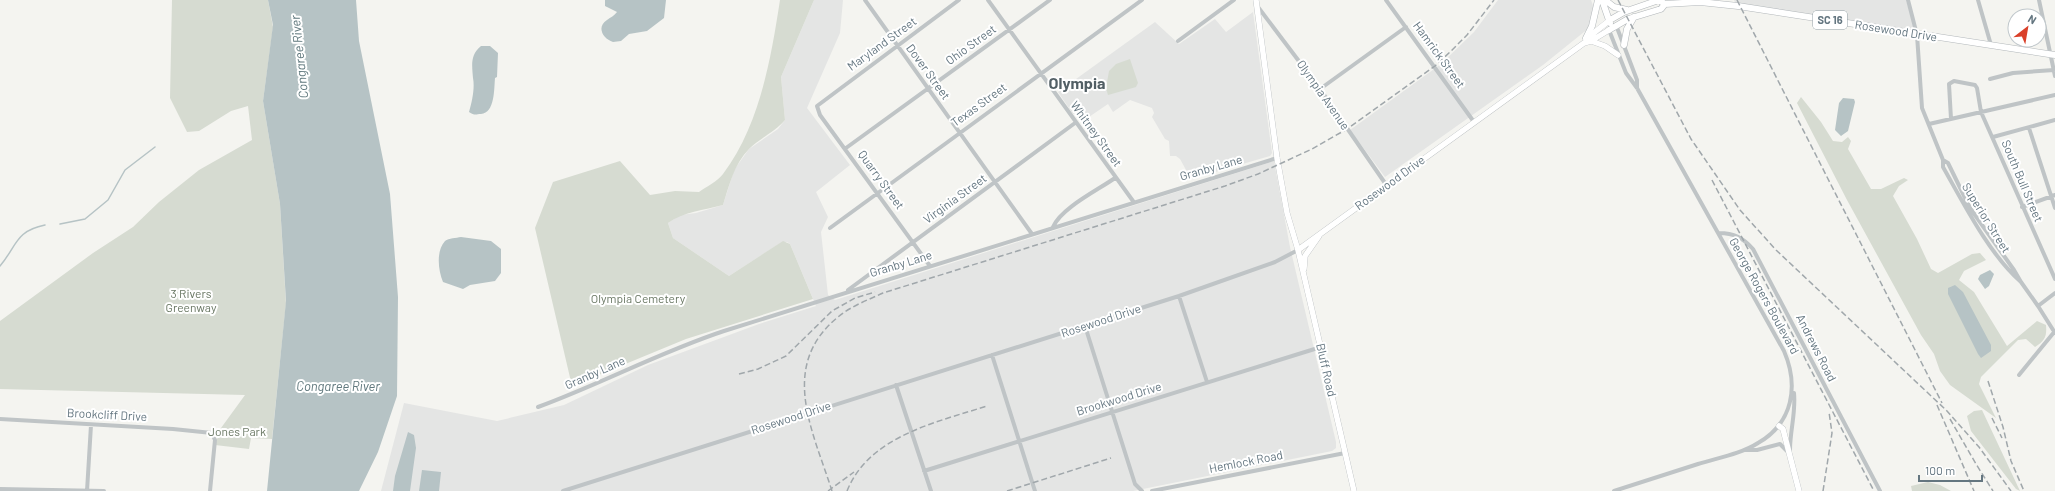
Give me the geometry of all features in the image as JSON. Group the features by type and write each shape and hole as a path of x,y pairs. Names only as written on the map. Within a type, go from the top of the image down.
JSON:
{"main road":[{"name":"Olympia Avenue","path":"1253,0 1258,7"},
{"name":"Olympia Avenue","path":"1256,0 1258,7"},
{"path":"1598,0 1595,16 1587,41 1605,46 1618,55"},
{"path":"1604,0 1614,7 1629,10"},
{"path":"1604,0 1610,20 1609,30"},
{"name":"Rosewood Drive","path":"1298,250 1587,41 1610,20 1629,10 1659,0 1665,4"},
{"name":"Rosewood Drive","path":"1587,41 1634,17 1661,9 1665,4 1678,1 1738,6 1917,35 2052,54"},
{"name":"Bluff Road","path":"1258,7 1277,158 1287,213 1298,250 1354,491"},
{"path":"1624,45 1627,29 1634,17"},
{"path":"1610,20 1616,25"},
{"path":"1304,275 1305,256 1320,234"},
{"path":"1779,426 1783,429 1799,491"}],"street":[{"name":"Dover Street","path":"866,0 927,89 960,132 1032,234"},
{"name":"Maryland Street","path":"817,106 959,0"},
{"name":"Whitney Street","path":"988,0 1075,123 1133,201"},
{"name":"Ohio Street","path":"846,148 1050,0"},
{"name":"Texas Street","path":"830,228 1142,0"},
{"path":"1178,41 1234,0"},
{"name":"Hamrick Street","path":"1386,0 1474,122"},
{"name":"Superior Street","path":"1908,0 1917,35 1922,108 1943,160 1943,167 1967,210 2000,259 2021,282 2055,332"},
{"path":"1978,0 1991,45"},
{"path":"2039,0 2052,54 2055,76"},
{"name":"Olympia Avenue","path":"1258,7 1320,89 1387,186"},
{"name":"George Rogers Boulevard","path":"1616,25 1637,80 1637,88"},
{"path":"1320,89 1406,27"},
{"name":"George Rogers Boulevard","path":"1609,30 1626,73 1637,88 1784,351 1791,368 1793,383 1789,407 1779,426 1759,443 1614,491"},
{"path":"1990,79 2013,73 2054,70"},
{"name":"South Bull Street","path":"1951,119 1948,86 1954,81 1975,85 1977,88 1981,112 2022,207 2053,270 2055,279"},
{"path":"1929,124 2055,95"},
{"name":"Quarry Street","path":"817,106 820,115 846,148 930,266"},
{"path":"1993,137 2055,120"},
{"name":"Virginia Street","path":"847,291 1075,123"},
{"path":"2029,128 2053,196 2055,208"},
{"name":"Granby Lane","path":"538,408 574,394 677,347 847,291 1133,201 1277,158"},
{"path":"1053,227 1056,221 1064,213 1115,178"},
{"path":"2022,207 2053,196"},
{"name":"Andrews Road","path":"1719,233 1729,233 1736,236 1744,240 1753,249 1880,491"},
{"name":"Rosewood Drive","path":"563,491 1179,296 1275,262 1298,250"},
{"path":"2038,306 2055,293"},
{"path":"1179,296 1207,382"},
{"path":"1085,326 1135,484 1142,491"},
{"path":"2019,376 2055,332"},
{"name":"Brookwood Drive","path":"924,471 1320,347"},
{"path":"992,355 1035,491"},
{"path":"1790,455 1790,429 1795,404 1793,383"},
{"path":"896,385 931,491"},
{"name":"Brookcliff Drive","path":"0,419 213,432 214,440 210,491"},
{"path":"87,490 91,425"},
{"path":"1744,449 1757,450 1780,444 1790,455"},
{"name":"Hemlock Road","path":"1152,491 1345,453"},
{"path":"0,489 104,491"}],"shaded area":[{"path":"814,0 843,0 840,33 807,108 850,165 816,192 828,217 821,232 828,295 835,300 1274,161 1290,247 1336,442 1336,448 1332,451 1133,491 381,491 404,403 497,421 564,405 648,365 759,324 816,306 790,244 787,242 782,242 729,276 673,238 668,223 680,215 696,213 723,205 734,170 749,149 778,129 785,120 781,77"},
{"path":"1498,0 1591,0 1593,6 1593,17 1589,28 1543,65 1385,177 1350,130 1441,64 1474,32"},
{"path":"1734,0 1906,0 1917,36 1737,7"},
{"path":"1253,12 1272,153 1270,156 1191,179 1180,159 1176,156 1170,156 1169,141 1165,139 1152,117 1154,113 1152,108 1130,100 1113,112 1108,104 1086,119 1082,113 1073,114 1058,92 1155,22 1179,44 1215,19 1226,32"}],"green space":[{"name":"3 Rivers Greenway","path":"172,0 268,0 273,27 263,101 280,204 286,303 272,439 251,438 249,449 215,445 221,428 245,395 0,389 0,321 93,253 133,227 159,202 199,170 252,140 248,106 231,111 199,131 187,132 170,98"},
{"name":"Olympia Cemetery","path":"780,0 814,0 781,77 785,120 777,128 753,145 739,161 723,205 680,216 668,223 673,238 729,276 783,241 790,244 813,299 686,339 572,386 535,228 553,182 620,161 650,195 675,191 699,192 712,184 723,174 736,155 755,113 768,68"},
{"path":"1130,59 1138,83 1136,87 1108,95 1106,88 1109,71 1116,64"},
{"path":"1801,97 1821,122 1833,141 1842,142 1848,137 1851,141 1848,149 1871,189 1881,189 1904,178 1908,180 1899,186 1893,196 1917,239 1931,269 1938,273 1972,254 1980,253 1986,260 1964,271 1959,280 1974,292 2007,346 2037,321 2046,325 2045,338 2038,345 2035,347 2026,339 2018,340 1981,377 1979,384 1996,418 1950,385 1940,371 1934,354 1921,335 1847,200 1797,103"},
{"path":"1982,410 2020,491 2016,489 1971,431 1967,416 1974,411"},
{"path":"1928,482 1940,485 1951,491 1912,491 1911,486"}],"water":[{"name":"Congaree River","path":"268,0 356,0 359,41 390,194 398,297 397,396 378,452 359,491 267,491 286,301 280,204 263,101 273,25"},
{"path":"605,0 666,0 664,18 647,31 629,34 621,41 613,42 604,36 601,29 604,23 617,12 605,6"},
{"path":"481,46 490,46 498,53 497,77 495,78 493,100 489,110 486,113 474,114 469,112 474,82 472,60 477,49"},
{"path":"1843,98 1854,99 1855,102 1848,131 1841,136 1835,130 1839,103"},
{"path":"461,237 491,241 501,249 501,273 495,281 470,285 463,289 443,282 439,266 439,255 442,245 445,241"},
{"path":"1990,270 1994,274 1989,286 1985,289 1978,279 1980,275"},
{"path":"1955,285 1963,292 1991,345 1991,351 1981,358 1948,294 1948,288"},
{"path":"408,432 414,435 416,448 410,491 393,491 395,476"},
{"path":"422,470 441,472 439,491 419,491"}],"waterway":[{"path":"60,224 85,219 108,200 125,170 155,147"},
{"path":"0,266 22,235 28,231 45,225"}],"railway":[{"path":"832,491 816,445 810,422 805,400 805,378 809,356 820,336 843,313 883,293 1225,186 1258,174 1312,149 1347,129 1435,66 1467,35 1494,0"},
{"path":"1618,0 1691,139 1740,210 1776,250 1946,410 1979,447 2011,491"},
{"path":"1737,0 1942,403"},
{"path":"1712,180 1874,491"},
{"path":"739,374 758,369 786,356 832,311 855,298 875,292"},
{"path":"1988,381 2003,427 2011,461 2024,491"},
{"path":"1937,405 1974,491"},
{"path":"847,491 857,472 871,457 888,444 927,425 987,406"},
{"path":"1823,491 1832,433 1829,412"},
{"path":"1992,418 2002,438"},
{"path":"1950,419 1993,491"},
{"path":"1007,491 1111,458"},
{"path":"828,491 854,472"}],"district":[{"name":"Olympia","path":"1077,83"}],"park label":[{"name":"Jones Park","path":"237,432"}]}
